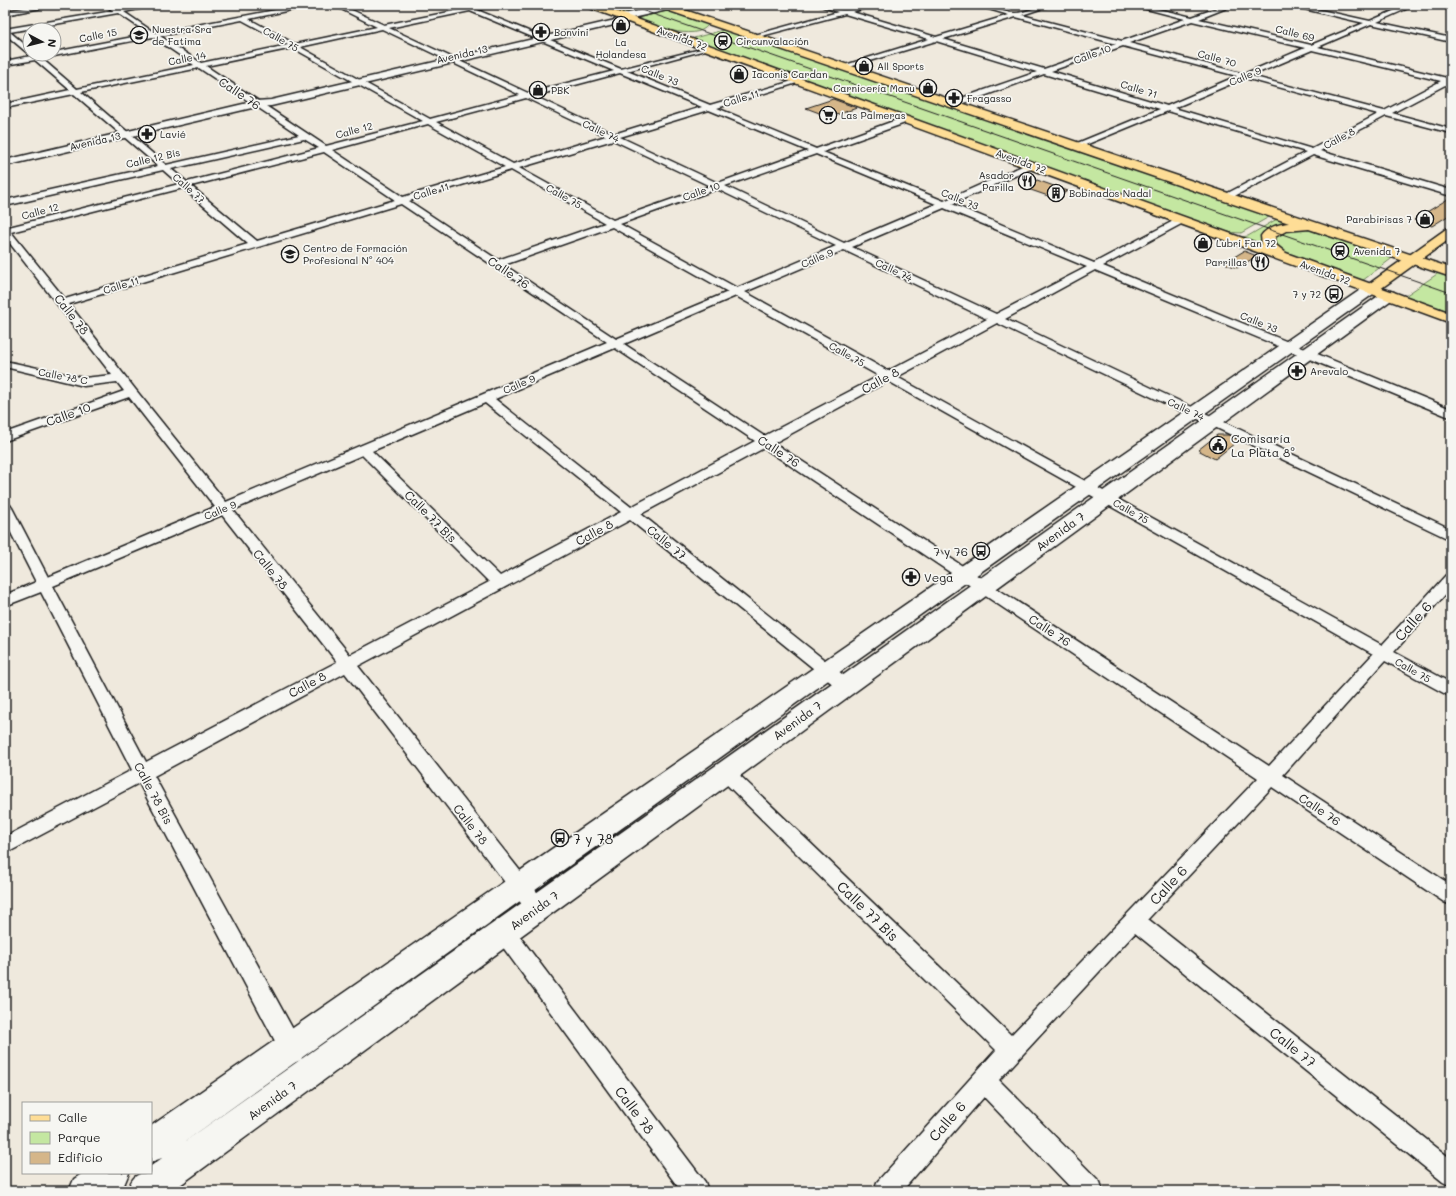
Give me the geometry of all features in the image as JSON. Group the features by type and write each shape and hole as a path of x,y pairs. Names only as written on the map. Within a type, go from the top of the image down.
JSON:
{"main road":[{"name":"Avenida 72","path":"590,5 664,32 734,30 754,36 1413,260 1436,261 1451,272"},
{"name":"Avenida 13","path":"626,18 665,6 681,5"},
{"name":"Avenida 72","path":"665,6 702,32 708,48 1371,289 1394,291 1451,318"},
{"path":"1221,234 1245,234 1271,219 1272,215 1264,209"},
{"path":"1280,255 1271,249 1267,242 1268,236 1273,231 1294,226 1319,228"},
{"name":"Avenida 7","path":"152,1145 520,887 836,678 1203,417 1289,346 1451,232"},
{"path":"1415,276 1436,261"},
{"name":"Avenida 7","path":"1203,417 1307,353 1394,291"},
{"name":"Avenida 7","path":"144,1191 725,772 836,678"},
{"path":"86,1191 111,1174"}],"street":[{"path":"5,13 54,5"},
{"name":"Calle 76","path":"109,5 256,104 403,200 616,344 1451,896"},
{"path":"5,31 156,5"},
{"name":"Calle 15","path":"62,52 311,5"},
{"name":"Calle 74","path":"336,5 1451,535"},
{"name":"Calle 73","path":"460,5 1451,412"},
{"name":"Calle 14","path":"5,106 491,5"},
{"name":"Calle 71","path":"821,5 1451,193"},
{"path":"754,36 872,5"},
{"name":"Calle 70","path":"978,5 1451,131"},
{"path":"844,67 1049,5"},
{"name":"Calle 69","path":"1134,5 1450,80"},
{"name":"Calle 10","path":"953,104 1231,5"},
{"path":"1290,5 1451,40"},
{"name":"Calle 9","path":"1078,146 1412,5"},
{"name":"Calle 75","path":"243,18 357,80 429,122 888,376 1451,691"},
{"name":"Avenida 13","path":"5,163 256,104 271,103 357,80 626,18"},
{"name":"Calle 77","path":"5,31 22,45"},
{"name":"Calle 12","path":"5,231 326,149 708,48"},
{"name":"Calle 15","path":"5,63 22,58"},
{"name":"Calle 77","path":"42,62 254,244"},
{"name":"Calle 11","path":"64,303 254,244 798,80"},
{"name":"Calle 8","path":"1228,197 1450,80"},
{"name":"Calle 10","path":"497,264 906,120"},
{"name":"Calle 12 Bis","path":"5,203 306,136"},
{"name":"Calle 9","path":"5,601 616,344 1032,166"},
{"name":"Calle 8","path":"5,846 498,582 631,513 1182,220"},
{"name":"Calle 78","path":"5,231 64,303 131,392 347,663 537,908"},
{"name":"Calle 78 C","path":"5,364 84,382 121,378"},
{"name":"Calle 10","path":"5,437 131,392"},
{"name":"Calle 77","path":"487,398 836,678"},
{"name":"Calle 77 Bis","path":"364,450 498,582"},
{"name":"Calle 78 Bis","path":"5,508 46,584 143,773 306,1075"},
{"name":"Calle 6","path":"886,1191 983,1080 1271,776 1451,579"},
{"name":"Calle 77 Bis","path":"725,772 1011,1050"},
{"name":"Calle 77","path":"1135,921 1451,1174"},
{"name":"Calle 78","path":"504,932 696,1191"},
{"path":"983,1080 1091,1191"}],"green space":[{"path":"596,5 657,5 662,7 625,15"},
{"path":"671,10 708,23 708,25 702,30 683,32 672,31 633,19"},
{"path":"723,30 729,30 1269,214 1269,217 1241,233 1227,232 693,40 694,38"},
{"path":"1277,219 1299,223 1265,232 1261,239 1264,246 1241,237 1248,236"},
{"path":"1294,229 1309,229 1395,256 1362,281 1293,256 1281,250 1275,243 1274,240 1277,236 1285,231"},
{"path":"1440,272 1451,275 1451,313 1405,296"}],"building":[{"path":"833,99 857,108 830,117 806,108"},
{"path":"1037,180 1068,191 1054,198 1022,187"},
{"path":"1451,197 1451,214 1432,226 1414,220"},
{"path":"1244,251 1257,256 1237,268 1224,263"},
{"name":"Comisaría La Plata 8°","path":"1217,435 1229,435 1239,440 1215,459 1198,450"}],"tram line":[{"path":"627,5 1451,293"}],"place":[{"name":"La Holandesa","path":"621,25"},
{"name":"Bonvini","path":"541,32"},
{"name":"Nuestra Sra de Fatima","path":"139,35"},
{"name":"Circunvalación","path":"723,41"},
{"name":"All Sports","path":"864,66"},
{"name":"Iaconis Cardan","path":"739,74"},
{"name":"Carnicería Manu","path":"928,88"},
{"name":"PBK","path":"538,90"},
{"name":"Fragasso","path":"954,98"},
{"name":"Las Palmeras","path":"828,115"},
{"name":"Lavié","path":"147,134"},
{"name":"Asador Parilla","path":"1027,181"},
{"name":"Bobinados Nadal","path":"1056,193"},
{"name":"Parabirisas 7","path":"1425,219"},
{"name":"Lubri Fan 72","path":"1203,243"},
{"name":"Avenida 7","path":"1340,251"},
{"name":"Centro de Formación Profesional N° 404","path":"290,254"},
{"name":"Parrillas","path":"1260,262"},
{"name":"7 y 72","path":"1334,294"},
{"name":"Arevalo","path":"1297,371"},
{"name":"Comisaría La Plata 8°","path":"1218,445"},
{"name":"7 y 76","path":"981,551"},
{"name":"Vega","path":"911,577"},
{"name":"7 y 78","path":"560,838"}]}
